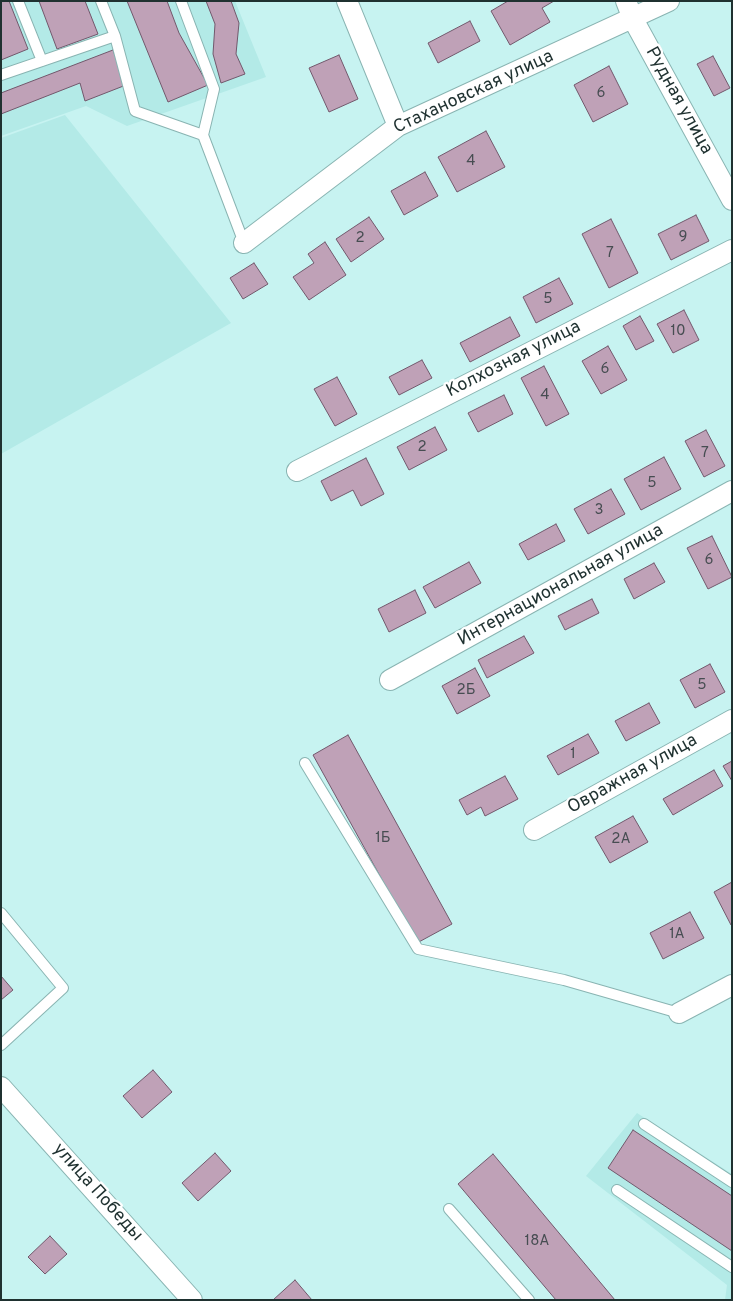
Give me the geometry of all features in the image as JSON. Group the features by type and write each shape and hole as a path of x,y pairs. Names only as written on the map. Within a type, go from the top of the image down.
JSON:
{"street":[{"path":"348,1 398,126"},
{"name":"Стахановская улица","path":"244,243 398,126 630,10 669,1"},
{"name":"Рудная улица","path":"630,10 732,200"},
{"name":"Колхозная улица","path":"297,471 732,250"},
{"name":"Интернациональная улица","path":"390,680 732,491"},
{"name":"Овражная улица","path":"534,830 732,720"},
{"path":"679,1013 732,985"},
{"name":"улица Победы","path":"1,1087 192,1300"}],"lane":[{"path":"18,1 42,61"},
{"path":"101,1 115,36 136,110 204,135"},
{"path":"181,1 214,89 204,135 244,243"},
{"path":"1,75 115,36"},
{"path":"304,763 418,949 564,980 679,1013"},
{"path":"1,913 63,988 1,1044"},
{"path":"644,1124 732,1182"},
{"path":"617,1190 732,1267"},
{"path":"450,1208 529,1300"}],"shaded area":[{"path":"1,1 235,1 266,77 127,126 86,106 1,136"},
{"path":"65,115 231,323 1,454 1,138"},
{"path":"637,1113 732,1174 732,1300 725,1300 727,1285 586,1176"}],"building":[{"path":"1,1 9,1 28,49 1,60"},
{"path":"39,1 85,1 98,34 57,49"},
{"path":"127,1 167,1 179,33 208,85 168,102"},
{"path":"206,1 231,1 239,23 236,54 245,74 221,83 213,54 215,24"},
{"path":"508,1 554,1 542,8 550,22 510,45 491,11"},
{"path":"470,21 480,41 438,63 428,43"},
{"path":"113,50 126,85 85,101 80,83 1,114 1,93"},
{"path":"339,55 358,99 329,112 309,68"},
{"path":"713,56 730,88 714,96 697,64"},
{"path":"609,66 628,104 593,122 574,85"},
{"path":"486,131 505,167 457,192 438,157"},
{"path":"425,172 438,196 404,215 391,191"},
{"path":"696,215 709,241 671,260 658,234"},
{"path":"369,217 384,239 351,262 336,239"},
{"path":"611,219 638,273 609,288 582,234"},
{"path":"325,242 346,275 309,300 293,277 314,263 308,254"},
{"path":"254,263 268,284 243,299 230,278"},
{"path":"559,278 573,304 536,323 523,297"},
{"path":"684,310 699,340 673,353 657,324"},
{"path":"640,316 654,341 636,350 623,326"},
{"path":"510,317 520,336 470,362 460,343"},
{"path":"608,346 627,380 601,394 582,361"},
{"path":"422,360 432,378 399,395 389,377"},
{"path":"544,366 569,414 546,426 521,378"},
{"path":"337,377 357,414 335,426 314,389"},
{"path":"504,395 513,414 478,432 468,413"},
{"path":"435,427 447,450 409,470 397,447"},
{"path":"706,430 725,466 704,477 685,441"},
{"path":"664,457 681,489 641,510 624,479"},
{"path":"366,458 384,494 361,506 353,490 331,501 321,481"},
{"path":"611,489 625,514 588,534 574,509"},
{"path":"556,524 565,541 528,560 519,544"},
{"path":"712,536 732,577 708,589 687,548"},
{"path":"469,562 481,583 435,608 423,587"},
{"path":"654,563 665,582 634,599 624,579"},
{"path":"415,590 426,613 389,632 378,609"},
{"path":"592,599 599,613 565,630 558,616"},
{"path":"524,636 534,653 487,678 478,660"},
{"path":"710,664 725,692 695,708 680,680"},
{"path":"475,668 490,696 457,714 442,686"},
{"path":"649,703 660,723 626,741 615,721"},
{"path":"588,734 599,753 558,775 547,756"},
{"path":"348,735 452,924 417,943 313,755"},
{"path":"732,761 732,781 723,766"},
{"path":"714,770 723,786 673,815 663,799"},
{"path":"505,776 518,799 485,816 481,807 467,815 459,800"},
{"path":"633,816 648,842 610,863 595,837"},
{"path":"732,882 732,924 731,925 714,892"},
{"path":"690,912 704,938 663,959 650,933"},
{"path":"1,976 13,990 1,1000"},
{"path":"153,1070 172,1092 142,1118 123,1096"},
{"path":"633,1130 732,1196 732,1251 608,1168"},
{"path":"215,1153 231,1171 198,1201 182,1183"},
{"path":"493,1154 615,1300 556,1300 458,1184"},
{"path":"50,1236 67,1254 45,1274 28,1257"},
{"path":"295,1280 312,1300 273,1300"}]}
